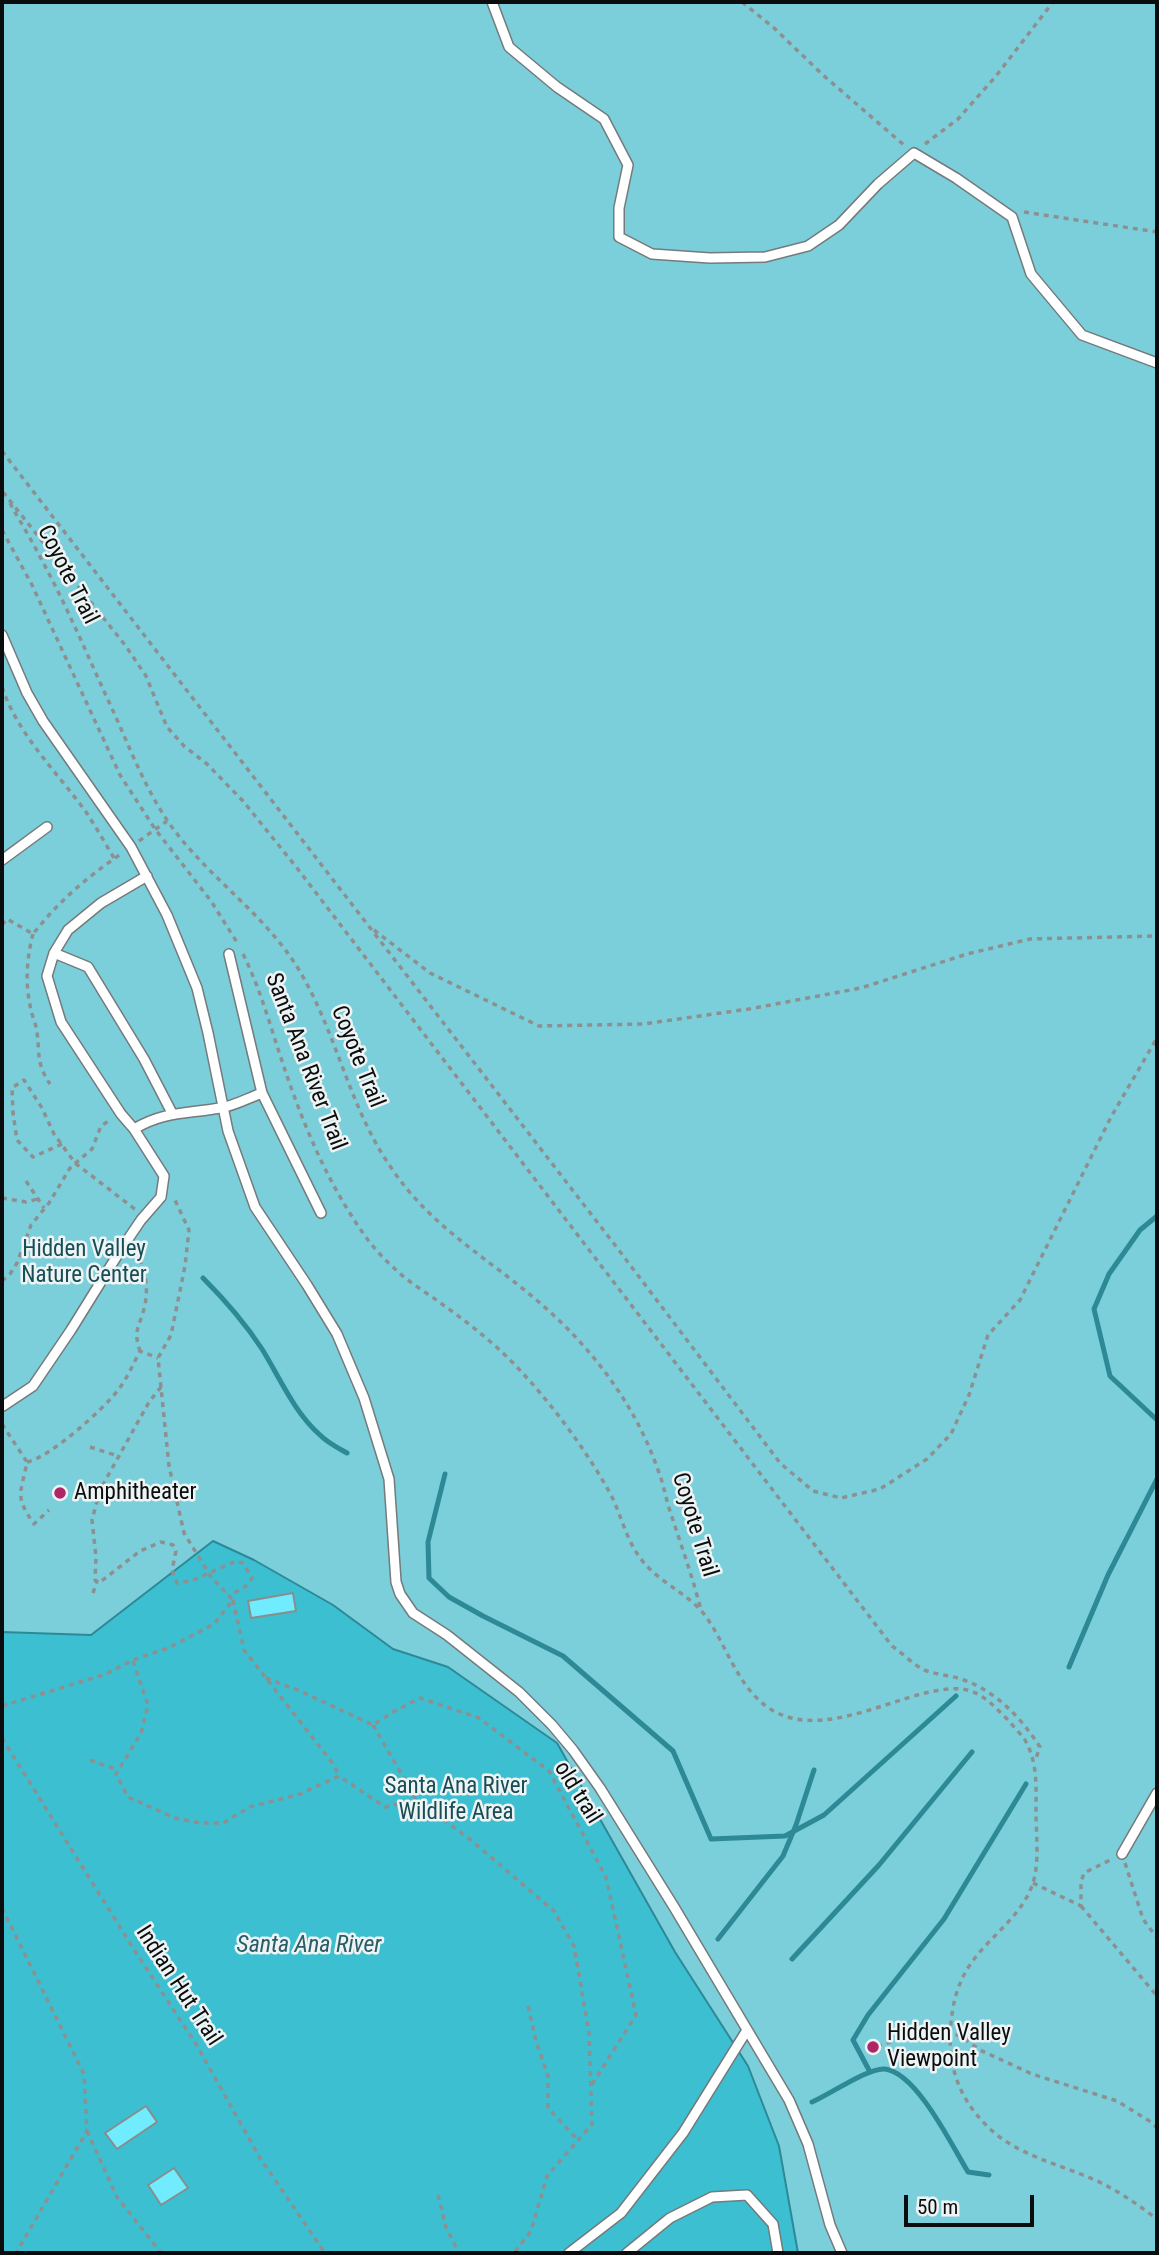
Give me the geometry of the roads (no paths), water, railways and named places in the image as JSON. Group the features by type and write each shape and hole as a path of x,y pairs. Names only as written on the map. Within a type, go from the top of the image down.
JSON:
{"lane":[{"path":"492,2 509,47 557,87 604,119 628,165 619,208 620,237 652,254 710,258 765,257 808,246 839,225 878,184 914,153 956,177 1012,217 1031,274 1082,335 1157,363"},
{"path":"2,635 4,647 43,721 131,847 167,915 197,988 228,1131 255,1207 337,1334 364,1398 389,1479 396,1581 400,1594 413,1613 447,1635 519,1692 573,1750 600,1788 789,2099 808,2144 830,2225 842,2253"},
{"path":"2,860 47,827"},
{"path":"3,1406 33,1386 120,1251 161,1197 164,1176 61,1022 47,976 54,953 68,930 101,903 147,876"},
{"path":"54,953 88,967 144,1059 172,1113"},
{"path":"229,954 262,1093 321,1213"},
{"path":"134,1129 172,1113 223,1108 262,1093"},
{"path":"1122,1854 1157,1793"},
{"path":"569,2253 621,2213 683,2133 747,2030"},
{"path":"627,2253 670,2218 712,2197 747,2195 774,2224 778,2253"}],"water":[{"name":"Santa Ana River","path":"213,1541 254,1560 333,1605 393,1649 448,1667 557,1743 675,1952 748,2066 779,2146 798,2253 2,2253 2,1632 91,1635"}],"waterway":[{"path":"1157,1216 1140,1230 1109,1274 1094,1309 1110,1376 1157,1420"},
{"path":"203,1278 255,1339 302,1416 323,1438 347,1453"},
{"path":"445,1474 428,1542 429,1578 449,1597 563,1656 673,1751 711,1839 785,1836 824,1815 956,1696"},
{"path":"1069,1667 1108,1575 1157,1479"},
{"path":"792,1959 879,1865 972,1752"},
{"path":"718,1939 783,1856 814,1770"},
{"path":"870,2072 853,2040 868,2015 944,1919 1026,1784"},
{"path":"812,2102 869,2072 885,2069 897,2074 921,2096 968,2172 989,2175"}],"place":[{"name":"Amphitheater","path":"60,1493"},
{"name":"Hidden Valley Viewpoint","path":"873,2047"}],"park label":[{"name":"Hidden Valley Nature Center","path":"84,1263"},
{"name":"Santa Ana River Wildlife Area","path":"456,1800"}]}
